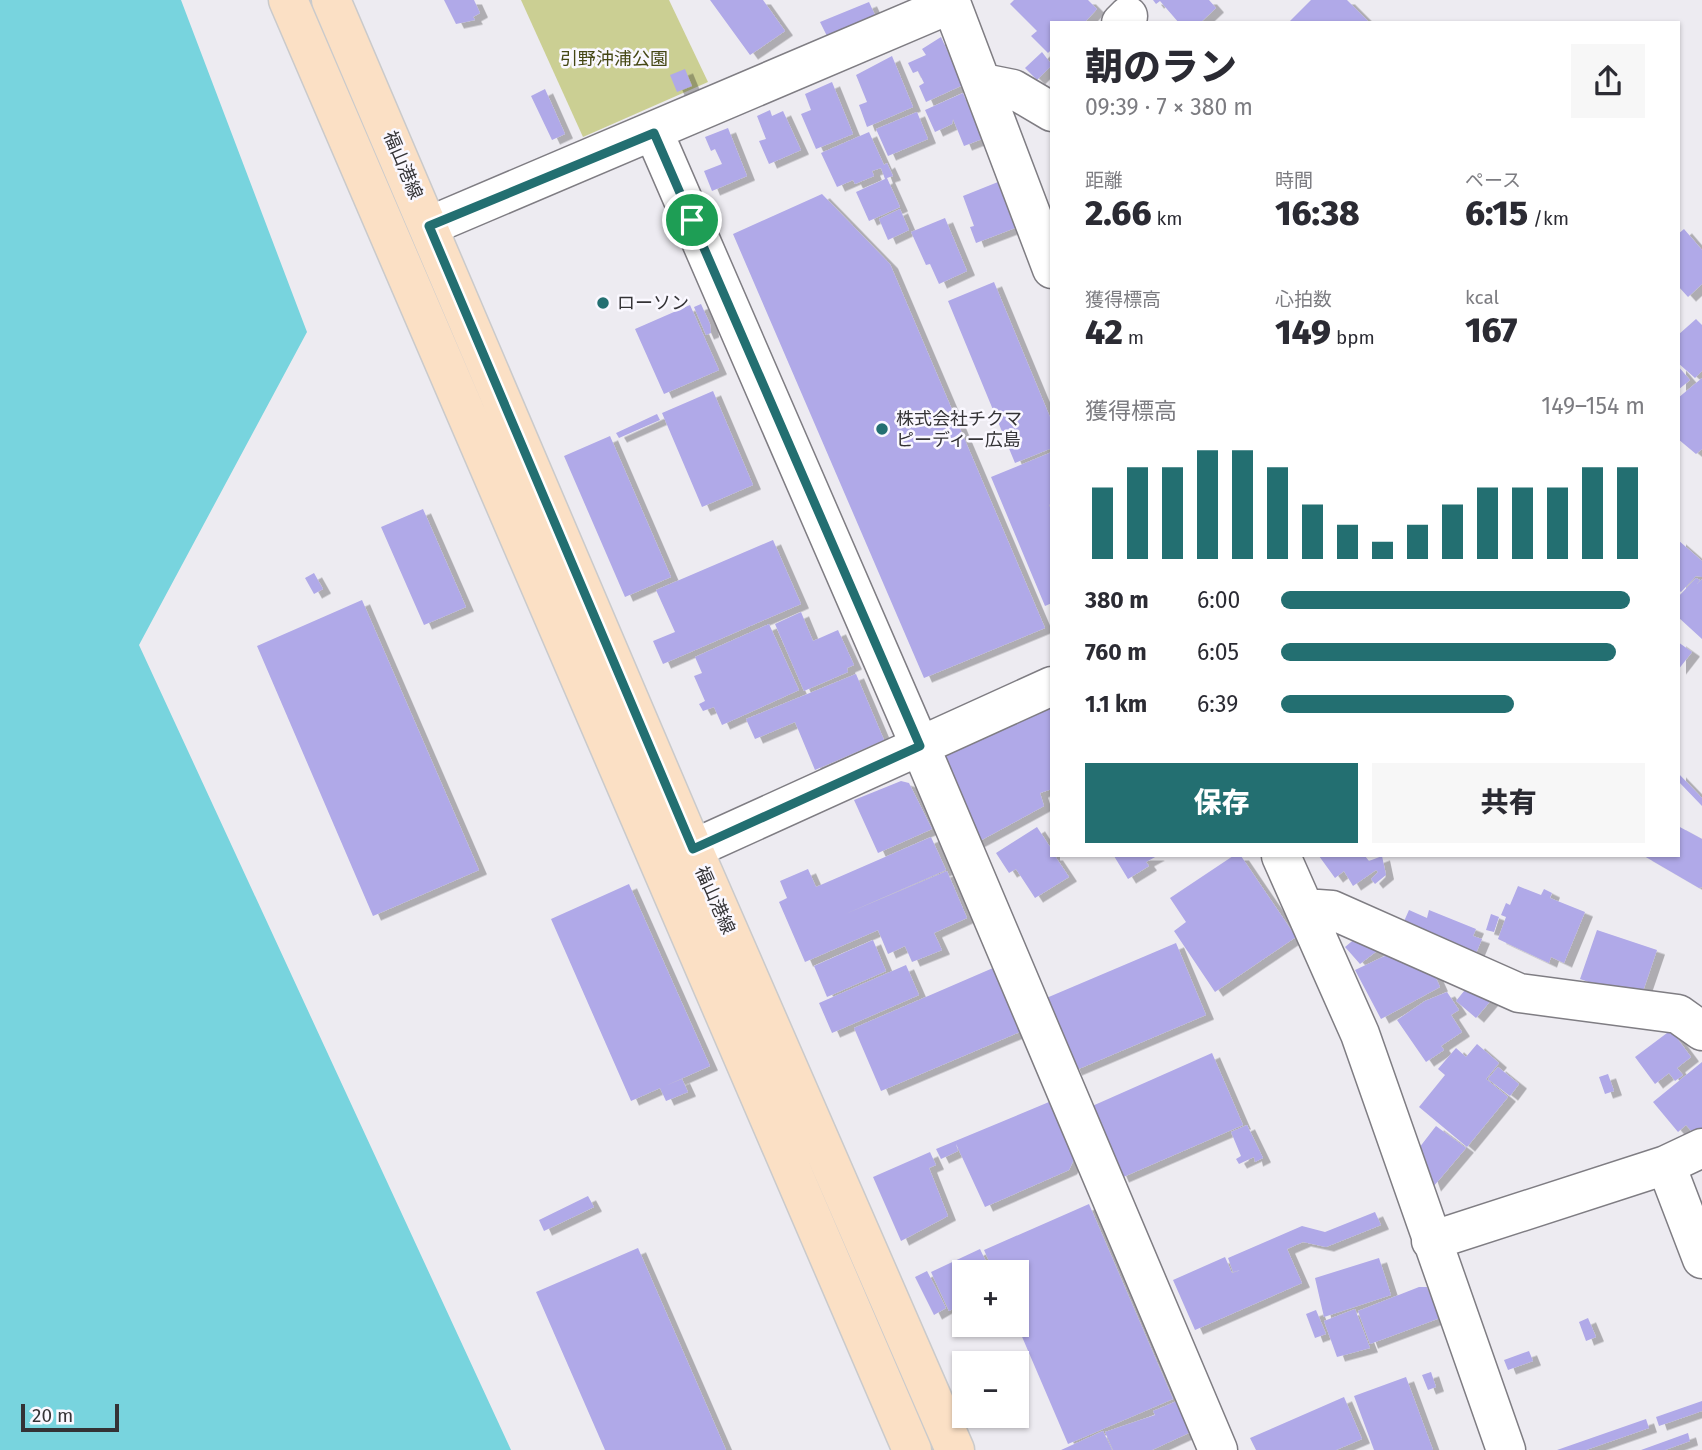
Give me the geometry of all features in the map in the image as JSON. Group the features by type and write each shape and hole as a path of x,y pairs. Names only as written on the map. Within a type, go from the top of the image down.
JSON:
{"main road":[{"path":"288,0 912,1450"},
{"name":"福山港線","path":"331,0 693,849 955,1450"}],"street":[{"path":"429,226 654,133 939,1 983,83 1050,263"},
{"path":"983,83 1013,89 1047,102"},
{"path":"654,133 920,746 1218,1450"},
{"path":"693,849 1050,687"},
{"path":"1281,857 1360,1034 1506,1450"},
{"path":"1304,908 1332,910 1518,993 1694,1012"},
{"path":"1431,1241 1666,1164 1702,1148"},
{"path":"1666,1164 1702,1259"}],"green space":[{"name":"引野沖浦公園","path":"521,0 669,0 708,82 583,137"}],"water":[{"path":"0,0 181,0 307,332 139,645 511,1450 0,1450"}],"building":[{"path":"444,0 474,0 480,13 473,17 475,20 456,24"},
{"path":"710,0 763,0 785,31 750,55"},
{"path":"1014,0 1088,0 1097,9 1086,21 1050,21 1048,53 1031,36 1037,31 1010,4"},
{"path":"1153,0 1209,0 1216,8 1202,21 1177,21 1160,1 1156,4"},
{"path":"1311,0 1347,0 1368,21 1290,21"},
{"path":"869,2 875,15 827,36 820,22"},
{"path":"941,37 963,85 926,102 919,86 924,83 918,71 913,73 908,63 926,55 922,49"},
{"path":"1042,52 1050,62 1050,67 1037,80 1025,68"},
{"path":"892,56 913,107 867,127 859,105 867,102 856,75"},
{"path":"685,69 692,86 677,92 670,75"},
{"path":"832,82 853,134 816,149 801,114 811,110 805,94"},
{"path":"545,89 565,134 552,140 531,96"},
{"path":"963,93 982,139 964,146 953,119 952,124 935,132 925,110"},
{"path":"770,110 772,116 783,111 801,150 769,164 759,141 766,139 757,116"},
{"path":"917,112 928,139 888,156 876,129"},
{"path":"728,128 747,176 712,191 704,171 722,164 715,149 711,151 705,137"},
{"path":"869,132 884,165 887,163 893,176 887,178 900,207 869,221 856,192 885,179 881,168 872,171 874,176 855,184 853,180 837,187 821,153"},
{"path":"998,182 1015,228 976,243 970,227 974,226 963,196"},
{"path":"822,194 890,264 1045,628 924,678 733,234"},
{"path":"900,209 909,230 888,240 879,219"},
{"path":"945,218 967,271 939,284 930,264 926,265 911,232"},
{"path":"1684,229 1702,250 1702,284 1688,297 1680,288 1680,232"},
{"path":"994,282 1050,417 1050,449 1015,463 948,301"},
{"path":"701,304 710,324 711,333 706,335 694,307"},
{"path":"690,305 719,370 664,394 635,329"},
{"path":"1696,319 1702,325 1702,371 1695,378 1680,365 1680,333"},
{"path":"1680,368 1690,380 1680,388"},
{"path":"1702,378 1702,449 1696,454 1680,441 1680,396"},
{"path":"713,391 753,485 702,507 662,413"},
{"path":"657,414 660,420 619,438 616,433"},
{"path":"610,436 671,577 625,597 564,456"},
{"path":"1050,453 1050,604 1045,606 991,477"},
{"path":"423,509 466,607 424,625 381,527"},
{"path":"773,540 801,604 663,664 653,641 675,632 656,590"},
{"path":"1680,542 1702,561 1702,577 1696,576 1681,592"},
{"path":"314,573 323,589 314,594 305,578"},
{"path":"1696,578 1700,580 1697,584 1702,579 1702,639 1680,619 1680,595"},
{"path":"362,600 479,870 373,916 257,646"},
{"path":"801,612 813,641 838,630 854,665 847,668 848,672 804,691 775,624"},
{"path":"769,624 799,690 722,725 714,707 703,711 699,704 705,701 694,676 702,673 695,657"},
{"path":"1680,643 1692,652 1680,667"},
{"path":"856,674 884,740 815,770 795,722 755,739 746,719"},
{"path":"1050,708 1050,790 1040,793 1044,806 976,843 940,766 945,752"},
{"path":"1680,775 1702,798 1702,806 1680,783"},
{"path":"901,781 909,783 932,829 878,853 854,800"},
{"path":"1037,827 1050,847 1050,857 1056,857 1069,877 1035,898 1016,869 1009,873 996,853"},
{"path":"1680,827 1702,839 1702,887 1699,888 1646,857 1680,857"},
{"path":"931,837 946,870 843,915 947,871 967,918 934,933 942,950 912,962 905,946 888,954 878,930 805,962 779,902 787,898 780,881 808,869 816,887"},
{"path":"1115,857 1155,857 1146,862 1149,866 1128,879"},
{"path":"1232,857 1242,857 1296,937 1215,992 1174,931 1186,922 1170,898"},
{"path":"1320,857 1366,857 1369,861 1382,857 1386,875 1375,884 1371,879 1378,872 1376,870 1353,886 1344,871 1335,878"},
{"path":"629,884 710,1066 665,1086 682,1079 688,1092 666,1101 660,1088 631,1101 551,919"},
{"path":"1518,886 1541,895 1544,889 1552,893 1550,898 1585,912 1564,963 1551,957 1549,963 1498,939 1506,917 1501,915 1506,903 1510,905"},
{"path":"1409,910 1427,918 1429,910 1476,929 1473,936 1482,939 1474,958 1401,928"},
{"path":"1491,914 1499,917 1494,932 1486,930"},
{"path":"1597,930 1657,950 1640,1000 1580,979"},
{"path":"1363,932 1382,947 1360,964 1345,947"},
{"path":"873,940 886,971 827,997 814,966"},
{"path":"1176,943 1206,1015 1074,1071 1044,999"},
{"path":"1404,947 1427,958 1440,987 1381,1019 1355,970"},
{"path":"906,965 919,995 832,1033 819,1003"},
{"path":"993,968 1020,1032 881,1091 854,1028"},
{"path":"1473,980 1493,998 1476,1018 1456,1001"},
{"path":"1447,992 1459,1010 1451,1015 1462,1032 1441,1046 1444,1050 1426,1062 1397,1020 1425,1001"},
{"path":"1671,1030 1691,1057 1677,1068 1683,1075 1675,1081 1669,1073 1655,1084 1635,1057"},
{"path":"1477,1044 1499,1063 1486,1079 1508,1097 1467,1147 1419,1107 1445,1075 1438,1069 1456,1048 1466,1057"},
{"path":"1212,1053 1243,1125 1121,1178 1090,1107"},
{"path":"1702,1062 1702,1129 1695,1135 1686,1125 1678,1132 1653,1102"},
{"path":"1498,1067 1519,1084 1510,1096 1488,1079"},
{"path":"1608,1074 1614,1091 1605,1094 1599,1077"},
{"path":"1049,1102 1075,1157 1069,1170 985,1207 956,1144 958,1151 941,1159 936,1149"},
{"path":"1247,1125 1263,1158 1255,1162 1254,1157 1239,1164 1236,1159 1241,1156 1231,1132"},
{"path":"1436,1126 1466,1148 1433,1187 1419,1148"},
{"path":"930,1152 936,1165 929,1168 948,1216 901,1241 873,1177"},
{"path":"588,1196 594,1207 544,1231 539,1220"},
{"path":"1089,1204 1173,1399 1068,1444 1022,1337 1029,1337 1029,1260 989,1260 984,1250"},
{"path":"1375,1212 1381,1225 1326,1247 1303,1242 1287,1249 1302,1283 1195,1330 1173,1280 1225,1257 1232,1273 1241,1270 1233,1272 1228,1258 1302,1226 1325,1232"},
{"path":"638,1248 726,1450 605,1450 536,1292"},
{"path":"980,1249 985,1260 957,1260"},
{"path":"1379,1258 1391,1295 1324,1317 1315,1278"},
{"path":"952,1262 952,1310 949,1311 931,1272"},
{"path":"927,1271 946,1308 934,1315 915,1277"},
{"path":"1419,1287 1427,1287 1440,1318 1370,1344 1358,1311"},
{"path":"1355,1309 1370,1348 1337,1357 1324,1321"},
{"path":"1316,1310 1326,1334 1315,1338 1306,1314"},
{"path":"1588,1318 1596,1337 1586,1341 1579,1322"},
{"path":"1529,1351 1533,1361 1508,1370 1504,1360"},
{"path":"1431,1372 1436,1387 1428,1390 1422,1375"},
{"path":"1406,1377 1433,1450 1374,1450 1354,1396"},
{"path":"1344,1397 1362,1439 1336,1450 1256,1450 1250,1438"},
{"path":"1177,1401 1191,1432 1152,1450 1113,1450 1105,1432 1155,1415 1153,1411"},
{"path":"1702,1401 1702,1411 1659,1426 1656,1417"},
{"path":"1646,1419 1649,1428 1586,1450 1557,1450"},
{"path":"1103,1431 1112,1450 1061,1450"},
{"path":"1688,1433 1690,1441 1665,1450 1641,1450"}],"place":[{"name":"ローソン","path":"603,303"},
{"name":"株式会社チクマ ピーディー広島","path":"882,429"}],"route":[{"path":"654,133 692,220 920,746 693,849 429,226 654,133"}]}
